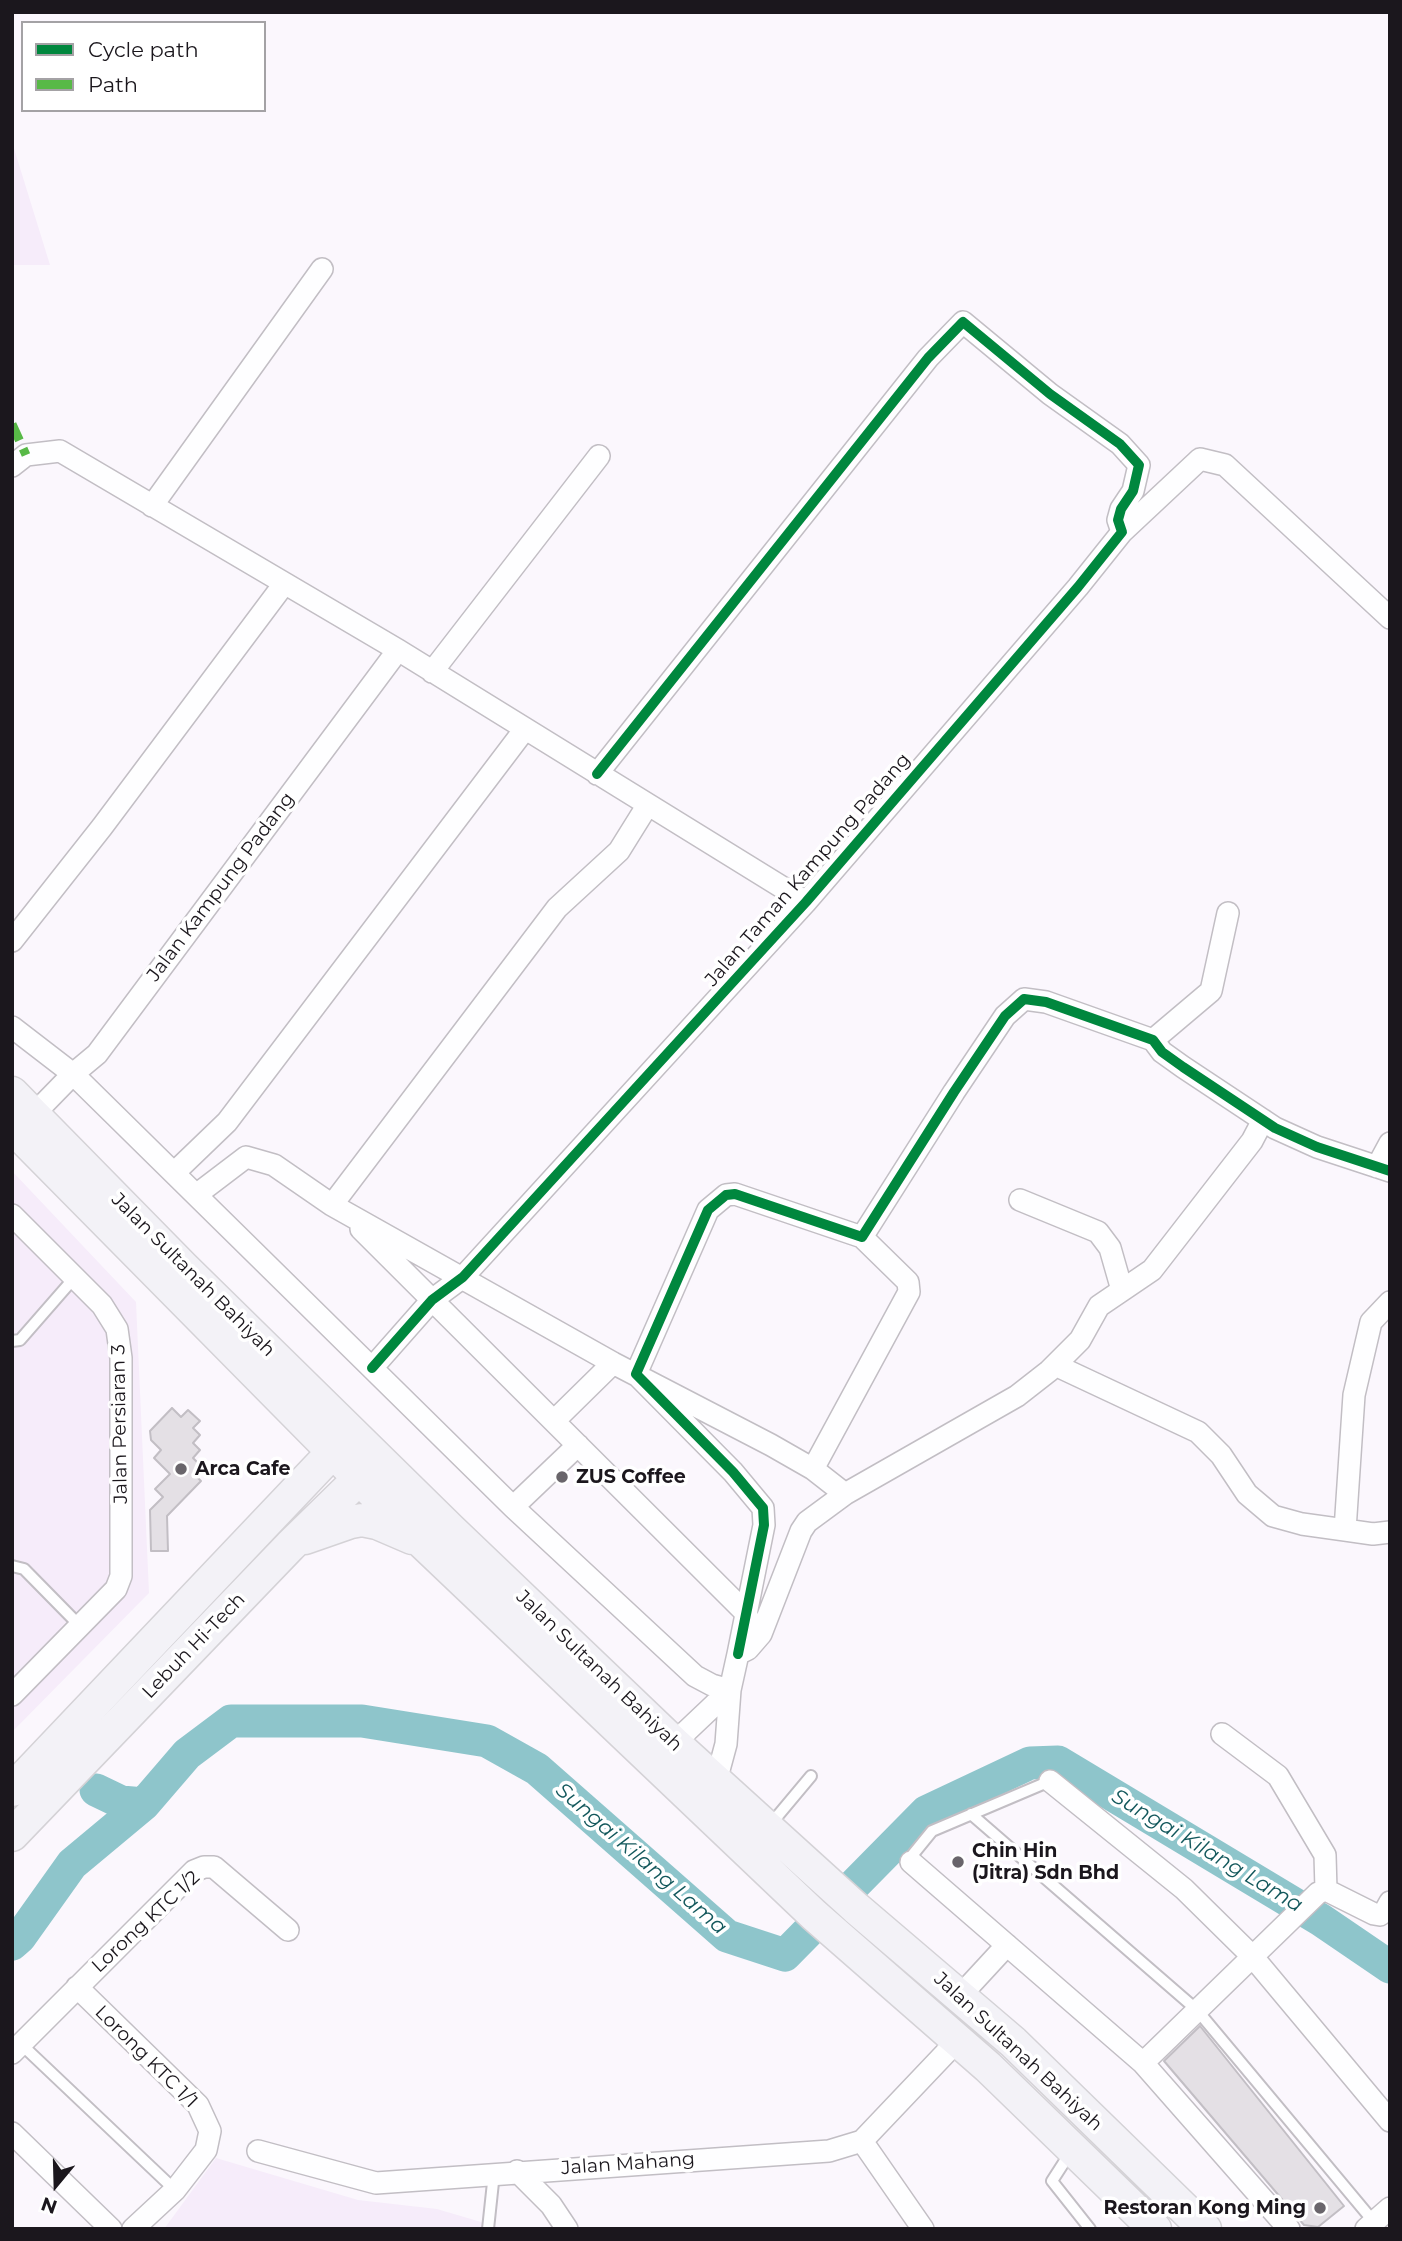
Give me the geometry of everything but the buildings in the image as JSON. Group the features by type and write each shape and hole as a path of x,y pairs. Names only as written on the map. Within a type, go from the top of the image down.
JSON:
{"main road":[{"name":"Jalan Sultanah Bahiyah","path":"20,1111 295,1413 343,1442"},
{"name":"Jalan Sultanah Bahiyah","path":"20,1111 183,1267 370,1469 845,1898 1013,2042 1205,2229"},
{"path":"267,1522 294,1473 299,1458 299,1432 295,1413"},
{"name":"Lebuh Hi-Tech","path":"12,1790 343,1442"},
{"name":"Jalan Sultanah Bahiyah","path":"370,1469 423,1543 823,1922 958,2040 1156,2229"},
{"name":"Lebuh Hi-Tech","path":"12,1835 290,1546 370,1469"},
{"path":"290,1546 312,1534 362,1520 377,1523 423,1543"}],"street":[{"path":"152,506 322,269"},
{"name":"Jalan Taman Kampung Padang","path":"372,1368 432,1300 463,1278 806,902 1078,587 1122,532 1118,520 1121,509 1133,491 1139,466 1120,444 1050,394 963,322 928,358 597,775"},
{"path":"12,466 26,456 60,451 398,650 806,902"},
{"path":"432,672 599,456"},
{"path":"1122,532 1200,459 1225,465 1390,618"},
{"path":"12,941 102,827 284,584"},
{"name":"Jalan Kampung Padang","path":"20,1111 97,1054 398,650"},
{"path":"174,1173 227,1122 525,729"},
{"path":"338,1209 557,908 619,851 647,806"},
{"path":"1153,1040 1211,991 1228,914"},
{"path":"862,1237 1005,1016 1024,999 1046,1002 1153,1040 1162,1052 1263,1120 1282,1132 1317,1147 1383,1169 1390,1143"},
{"path":"12,1027 73,1074 513,1507 695,1676 712,1685 730,1689"},
{"path":"738,1654 748,1650 761,1634 801,1531 807,1522 845,1494 1017,1396 1055,1365 1080,1340 1099,1306 1152,1269 1252,1141 1263,1120"},
{"path":"196,1195 246,1157 274,1165 338,1209 613,1363 813,1469 845,1494"},
{"path":"636,1374 708,1210 726,1195 736,1194 862,1237 910,1287 813,1469"},
{"path":"1020,1200 1098,1232 1110,1248 1122,1290"},
{"path":"338,1209 747,1614"},
{"name":"Jalan Persiaran 3","path":"12,1215 102,1305 117,1329 121,1358 121,1576 116,1588 80,1626"},
{"path":"1345,1530 1354,1395 1371,1322 1390,1302"},
{"path":"554,1421 613,1363"},
{"path":"1055,1365 1198,1432 1221,1455 1247,1494 1273,1516 1302,1524 1373,1534 1390,1532"},
{"path":"636,1374 733,1472 763,1508 764,1525 730,1689 726,1744 716,1781"},
{"path":"513,1507 578,1446"},
{"path":"12,1695 80,1626"},
{"path":"674,1743 730,1689"},
{"path":"1143,2063 1290,1918 1319,1894 1325,1855 1278,1776 1222,1734"},
{"path":"1050,1781 1184,1889 1252,1956 1390,2121"},
{"path":"911,1862 1143,2063 1289,2229"},
{"name":"Lorong KTC 1/2","path":"17,2048 194,1871 214,1867 288,1930"},
{"path":"1319,1894 1380,1915 1390,1902"},
{"path":"959,1997 1007,1945"},
{"name":"Lorong KTC 1/1","path":"77,1987 198,2105 210,2131 206,2150 175,2190"},
{"name":"Jalan Mahang","path":"258,2151 376,2183 829,2151 862,2141 958,2040"},
{"path":"12,2133 111,2229"},
{"path":"862,2141 923,2229"},
{"path":"517,2171 551,2205 567,2229"},
{"path":"133,2229 175,2190"}],"lane":[{"path":"12,1341 20,1340 75,1277"},
{"path":"12,1566 23,1569 80,1626"},
{"path":"768,1827 811,1776"},
{"path":"911,1862 910,1857 932,1831 1050,1781"},
{"path":"971,1814 1197,2010 1377,2220"},
{"path":"17,2048 175,2190"},
{"path":"1073,2147 1052,2180 1090,2229"},
{"path":"488,2229 494,2173"}],"shaded area":[{"path":"12,142 50,265 12,265"},
{"path":"12,1171 136,1302 149,1593 12,1732"},
{"path":"216,2158 358,2200 437,2209 498,2227 164,2229"}],"waterway":[{"name":"Sungai Kilang Lama","path":"12,1944 20,1937 72,1864 144,1804 187,1754 231,1721 362,1721 487,1741 537,1769 727,1936 785,1955 926,1812 1030,1763 1058,1762 1321,1920 1390,1967"},
{"name":"Sungai Kilang Lama","path":"96,1790 121,1802 144,1804"}],"marked path":[{"path":"12,424 26,455"}],"cycle path":[{"path":"372,1368 432,1300 463,1277 806,902 1078,587 1122,532 1118,520 1121,509 1133,491 1139,465 1120,444 1050,394 963,322 928,358 597,774"},
{"path":"738,1654 764,1525 763,1508 733,1472 636,1374 708,1210 726,1195 735,1194 862,1237 1005,1016 1024,999 1046,1002 1153,1040 1162,1052 1275,1128 1317,1147 1390,1171"}],"place":[{"name":"Arca Cafe","path":"181,1469"},
{"name":"ZUS Coffee","path":"562,1477"},
{"name":"Chin Hin (Jitra) Sdn Bhd","path":"958,1862"},
{"name":"Restoran Kong Ming","path":"1320,2208"}]}
